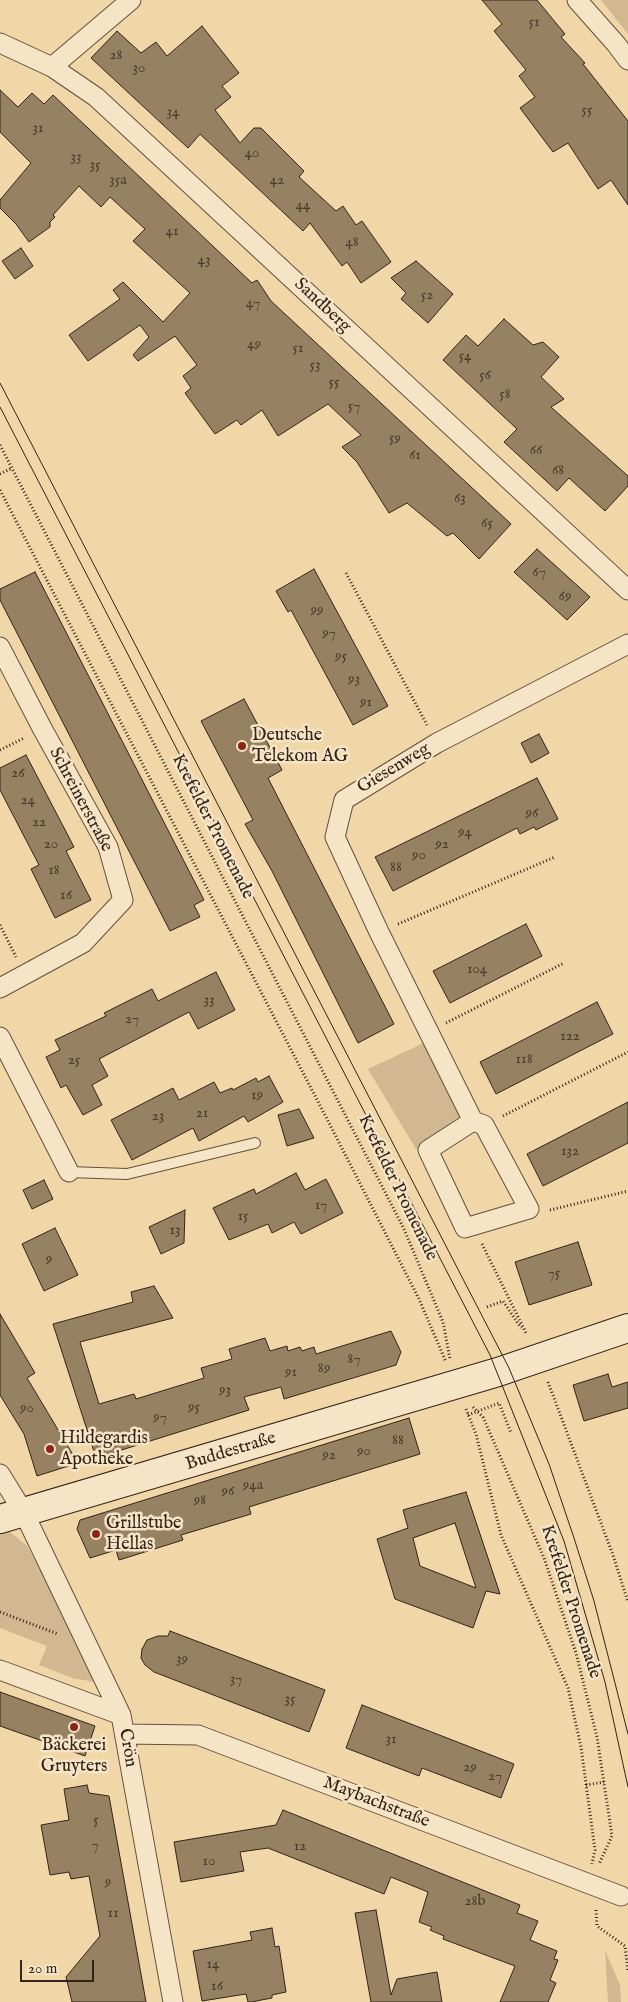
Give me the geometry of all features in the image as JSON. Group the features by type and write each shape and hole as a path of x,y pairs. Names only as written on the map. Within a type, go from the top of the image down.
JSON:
{"main road":[{"path":"538,1358 628,1328"},
{"name":"Buddestraße","path":"12,1516 459,1384 538,1358"}],"street":[{"path":"52,67 131,0"},
{"path":"577,0 628,60"},
{"name":"Sandberg","path":"0,43 52,67 96,98 628,590"},
{"name":"Giesenweg","path":"529,1209 479,1123 430,1031 379,932 335,837 344,800 437,743 628,644"},
{"name":"Schreinerstraße","path":"0,647 42,728 108,847 123,900 83,943 0,988"},
{"path":"0,1037 69,1172"},
{"path":"479,1123 428,1150 465,1228 529,1209"},
{"name":"Crön","path":"0,1474 12,1516 121,1715 172,2002"},
{"path":"0,1670 121,1715"},
{"name":"Maybachstraße","path":"125,1734 198,1735 621,1896"}],"lane":[{"path":"69,1172 128,1174 255,1143"}],"path":[{"name":"Krefelder Promenade","path":"0,445 404,1229 443,1322 448,1354 459,1384 467,1401 483,1417 544,1558 576,1654 596,1736 612,1836 591,1886 597,1926 625,1946 628,1972"},
{"path":"0,474 12,468"},
{"path":"0,490 406,1273 459,1384 476,1434 501,1535 568,1688 581,1747 595,1850 591,1886"},
{"name":"Giesenweg","path":"346,573 437,743"},
{"path":"379,932 555,857"},
{"path":"0,925 26,975"},
{"path":"430,1031 564,963"},
{"path":"479,1123 628,1052"},
{"path":"529,1209 556,1210 628,1191"},
{"path":"473,1225 527,1337 502,1300 487,1307"},
{"path":"538,1358 613,1555 628,1602"},
{"path":"468,1415 499,1403 511,1433"},
{"path":"0,1612 58,1634 62,1642"},
{"path":"586,1785 604,1782"}],"shaded area":[{"path":"601,0 628,0 628,34"},
{"path":"428,1041 466,1117 416,1149 368,1069"},
{"path":"0,1532 10,1532 27,1546 78,1639 95,1682 72,1678 39,1665 47,1646 0,1628"},
{"path":"605,1950 620,1985 621,2002 608,2002"}],"building":[{"path":"482,0 537,0 565,34 561,37 585,63 583,64 628,121 628,205 611,180 598,189 568,143 553,152 520,108 535,97 519,76 526,70 494,31 502,24"},
{"path":"202,26 239,73 222,86 231,97 215,110 240,143 254,128 261,128 304,171 299,177 336,211 343,206 356,225 362,221 391,262 361,283 347,262 342,266 310,223 303,231 200,134 188,148 91,58 117,31 141,53 156,42 167,56"},
{"path":"0,90 18,107 32,93 44,104 53,95 252,283 257,280 271,301 511,524 479,559 453,533 447,536 407,503 389,513 357,462 342,447 361,435 328,404 278,436 262,410 241,425 237,420 215,434 185,393 191,388 183,376 197,365 175,336 138,361 133,355 149,337 140,325 88,361 69,335 120,299 113,290 123,282 163,322 190,293 133,241 145,229 110,197 101,207 79,186 53,215 55,217 50,222 50,227 29,242 16,224 0,208 0,200 31,163 0,132"},
{"path":"21,248 33,266 15,279 2,261"},
{"path":"416,261 453,294 428,323 401,299 406,293 391,278"},
{"path":"504,319 533,345 543,342 559,357 541,377 564,399 551,407 628,476 628,486 605,511 569,478 557,491 504,442 517,429 443,360 466,335 478,346"},
{"path":"537,549 590,597 567,620 514,572"},
{"path":"314,569 388,706 353,725 291,610 288,612 276,591"},
{"path":"35,572 204,900 194,905 200,917 170,931 0,600 0,589"},
{"path":"244,699 282,770 268,778 394,1024 358,1043 272,871 245,824 253,820 201,721"},
{"path":"539,734 549,753 531,763 521,743"},
{"path":"26,755 74,847 66,851 91,900 55,918 31,869 39,865 0,790 0,768"},
{"path":"537,778 558,819 536,830 534,827 520,834 517,828 393,891 375,857"},
{"path":"526,924 542,956 450,1003 433,971"},
{"path":"216,972 235,1010 198,1029 189,1012 99,1059 108,1076 92,1085 102,1105 83,1115 66,1085 61,1088 46,1057 60,1050 55,1040 106,1016 104,1013 152,989 158,1001"},
{"path":"597,1002 613,1034 496,1094 480,1062"},
{"path":"269,1076 283,1102 248,1122 244,1116 199,1141 193,1128 132,1160 111,1120 173,1088 179,1100 214,1082 220,1093 232,1088 233,1090 256,1078 258,1082"},
{"path":"628,1102 628,1143 543,1186 527,1154"},
{"path":"299,1109 314,1138 287,1146 278,1115"},
{"path":"296,1173 305,1190 326,1179 343,1213 301,1234 294,1222 272,1233 268,1224 229,1240 213,1208 254,1189 256,1194"},
{"path":"44,1180 53,1199 32,1209 23,1190"},
{"path":"185,1210 184,1243 161,1254 149,1227"},
{"path":"55,1228 78,1275 44,1291 22,1244"},
{"path":"578,1242 592,1285 529,1305 515,1262"},
{"path":"154,1286 173,1318 80,1342 99,1404 134,1394 136,1399 204,1378 201,1368 232,1359 229,1349 265,1338 270,1351 287,1346 288,1351 300,1347 302,1351 314,1347 316,1354 391,1331 401,1352 396,1365 284,1399 281,1387 244,1397 249,1410 96,1458 53,1324 133,1302 131,1292"},
{"path":"0,1314 35,1373 27,1378 78,1463 37,1476 24,1434 0,1395"},
{"path":"608,1374 612,1387 628,1382 628,1408 584,1421 573,1385"},
{"path":"409,1418 420,1454 249,1507 251,1514 181,1535 183,1540 119,1560 116,1550 90,1558 77,1529 80,1520"},
{"path":"466,1492 500,1594 486,1591 473,1628 395,1599 377,1539 408,1528 403,1510","holes":["455,1523 476,1588 420,1566 413,1538"]},
{"path":"170,1631 325,1690 309,1732 154,1672 145,1665 141,1658 142,1649 147,1640 158,1636 168,1636"},
{"path":"0,1692 95,1726 85,1756 0,1726"},
{"path":"362,1705 514,1764 501,1798 422,1768 419,1776 346,1748"},
{"path":"87,1785 89,1793 109,1796 146,2002 72,2002 66,1977 100,1936 89,1876 71,1879 69,1872 50,1875 41,1825 69,1820 64,1789"},
{"path":"283,1810 520,1905 517,1913 538,1921 530,1940 557,1951 554,1959 558,1960 550,1980 556,1983 548,2002 500,2002 515,1966 443,1939 444,1936 430,1930 432,1927 419,1922 428,1892 391,1877 384,1894 268,1848 240,1852 244,1871 181,1882 174,1842 276,1825"},
{"path":"376,1910 391,1995 397,1979 437,1972 442,2002 371,2002 355,1913"},
{"path":"272,1928 275,1947 279,1946 286,1992 272,1995 272,1998 251,2002 248,2002 246,1994 202,2001 193,1951 252,1940 250,1932"}],"tram line":[{"path":"0,383 509,1368 549,1464 574,1538 594,1601 628,1734"},
{"path":"0,407 490,1355 564,1541 605,1682 628,1787"}],"place":[{"name":"Deutsche Telekom AG","path":"242,746"},
{"name":"Hildegardis Apotheke","path":"50,1449"},
{"name":"Grillstube Hellas","path":"96,1534"},
{"name":"Bäckerei Gruyters","path":"74,1727"}]}
